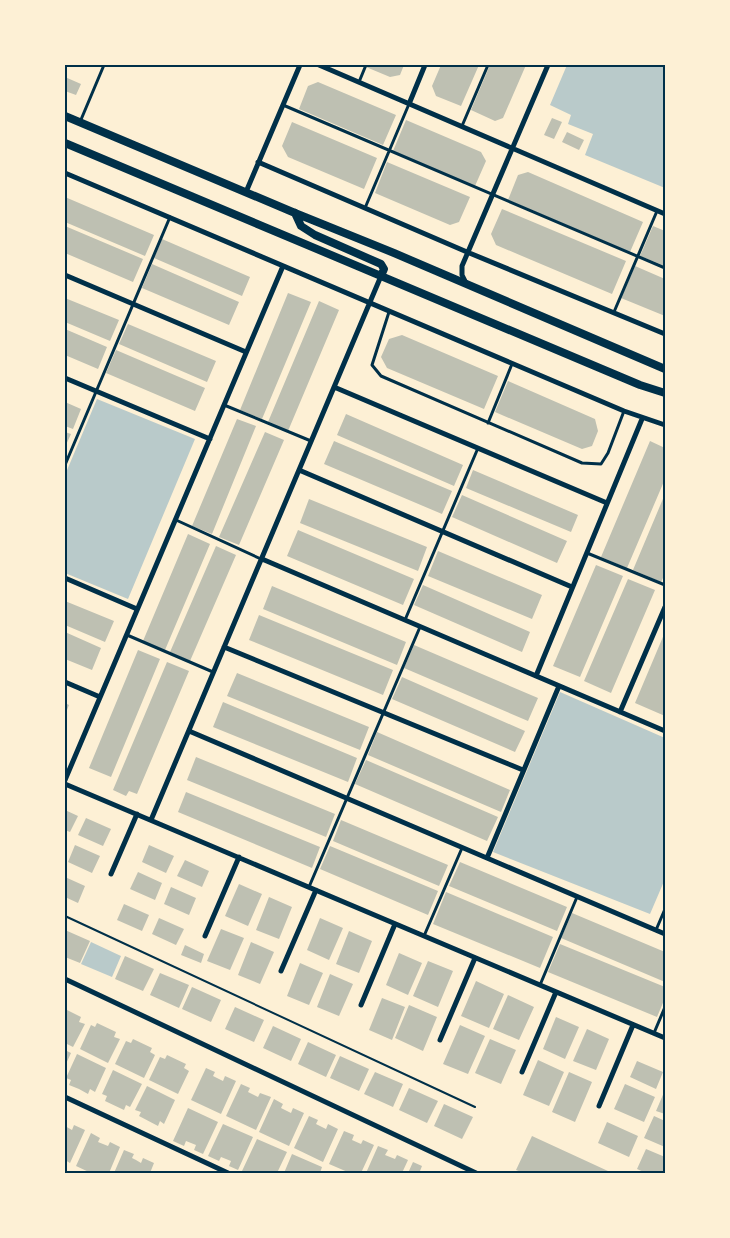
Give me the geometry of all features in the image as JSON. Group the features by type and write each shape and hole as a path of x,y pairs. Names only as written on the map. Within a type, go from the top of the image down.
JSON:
{"main road":[{"path":"65,116 295,214 394,252 665,369"},
{"path":"65,143 640,385 665,393"},
{"path":"295,214 302,226 315,235 381,264 384,269 381,276"}],"street":[{"path":"246,192 300,65"},
{"path":"319,65 665,214"},
{"path":"409,104 425,65"},
{"path":"467,285 462,275 462,266 467,252 548,65"},
{"path":"258,162 467,252 665,334"},
{"path":"65,173 170,216 370,304 624,412 642,419 665,424"},
{"path":"283,266 65,782 239,858 665,1038"},
{"path":"65,275 246,352"},
{"path":"151,820 381,276"},
{"path":"65,378 210,439"},
{"path":"334,387 608,503"},
{"path":"536,676 642,419"},
{"path":"299,470 572,587"},
{"path":"262,559 665,731"},
{"path":"65,578 138,609"},
{"path":"620,712 665,607"},
{"path":"224,647 524,770"},
{"path":"65,682 100,697"},
{"path":"487,858 559,686"},
{"path":"189,730 665,934"},
{"path":"112,874 137,814"},
{"path":"206,936 239,858"},
{"path":"281,971 316,890"},
{"path":"361,1005 395,924"},
{"path":"440,1040 475,958"},
{"path":"65,979 476,1173"},
{"path":"522,1072 556,992"},
{"path":"598,1106 633,1025"},
{"path":"65,1097 228,1173"}],"lane":[{"path":"80,122 104,65"},
{"path":"359,82 366,65"},
{"path":"461,127 488,65"},
{"path":"365,208 409,104"},
{"path":"283,105 665,268"},
{"path":"614,312 657,211"},
{"path":"65,465 170,216"},
{"path":"389,312 372,365 381,376 488,423 582,463 601,464 608,453 624,412"},
{"path":"488,423 512,364"},
{"path":"224,405 312,441"},
{"path":"405,620 478,448"},
{"path":"175,520 262,559"},
{"path":"587,553 665,585"},
{"path":"310,888 420,626"},
{"path":"126,635 213,672"},
{"path":"424,936 462,847"},
{"path":"540,985 577,896"},
{"path":"656,930 665,909"},
{"path":"654,1033 665,1007"}],"path":[{"path":"65,916 475,1107"}],"shaded area":[{"path":"567,65 665,65 665,188 585,155 593,134 568,124 571,115 550,105"},
{"path":"97,399 195,439 128,599 65,573 65,475"},
{"path":"560,692 665,738 665,879 650,914 493,852"},
{"path":"91,942 121,956 112,977 81,964"}],"building":[{"path":"367,65 404,65 400,75 390,77 366,67"},
{"path":"441,65 479,65 461,106 436,96 432,86"},
{"path":"490,65 526,65 503,118 495,121 471,110"},
{"path":"65,77 81,84 76,95 65,91"},
{"path":"318,82 396,115 383,145 299,109 308,86"},
{"path":"552,118 562,122 554,139 544,135"},
{"path":"406,120 481,152 486,161 475,186 393,151"},
{"path":"292,122 377,158 364,189 288,157 282,146"},
{"path":"567,132 584,140 579,150 562,142"},
{"path":"387,162 470,197 459,222 450,225 375,193"},
{"path":"528,172 643,222 630,252 508,200 518,175"},
{"path":"65,197 154,235 145,256 65,222"},
{"path":"502,209 626,261 612,294 496,245 491,234"},
{"path":"65,226 143,259 133,282 65,253"},
{"path":"653,226 665,231 665,266 640,256"},
{"path":"162,239 250,277 242,296 154,258"},
{"path":"152,264 239,302 229,325 142,288"},
{"path":"635,266 665,279 665,316 621,298"},
{"path":"288,293 311,302 262,419 240,410"},
{"path":"65,298 119,320 110,341 65,322"},
{"path":"319,301 339,310 288,431 268,422"},
{"path":"128,324 216,361 207,382 119,344"},
{"path":"65,329 107,347 98,369 65,355"},
{"path":"402,335 498,376 484,409 387,368 381,357 389,339"},
{"path":"116,350 205,388 195,411 106,373"},
{"path":"508,381 595,419 598,431 592,446 582,449 495,412"},
{"path":"65,402 81,409 73,429 65,426"},
{"path":"346,414 463,465 454,486 337,435"},
{"path":"237,419 256,426 212,534 192,526"},
{"path":"65,432 71,434 65,447"},
{"path":"265,432 284,440 239,545 219,537"},
{"path":"334,441 452,491 442,514 324,464"},
{"path":"650,441 665,448 665,479 627,568 601,557"},
{"path":"473,470 578,515 571,532 466,488"},
{"path":"665,494 665,574 661,582 633,570"},
{"path":"462,495 567,541 557,563 452,517"},
{"path":"309,499 427,547 418,571 300,523"},
{"path":"298,530 414,579 403,605 287,556"},
{"path":"188,534 210,544 165,650 143,641"},
{"path":"216,546 236,555 190,661 170,652"},
{"path":"438,551 542,595 532,619 428,576"},
{"path":"596,565 623,576 580,677 553,666"},
{"path":"628,579 655,590 611,693 584,681"},
{"path":"423,585 530,632 522,652 414,605"},
{"path":"272,586 406,642 397,665 263,609"},
{"path":"65,601 114,621 105,642 65,625"},
{"path":"259,615 393,670 383,695 249,640"},
{"path":"65,632 101,648 92,670 65,659"},
{"path":"665,632 665,716 635,703"},
{"path":"414,645 538,698 528,721 404,668"},
{"path":"138,650 160,659 111,777 89,768"},
{"path":"167,662 189,671 137,794 129,791 126,796 113,790"},
{"path":"237,673 369,727 360,750 227,696"},
{"path":"402,677 525,731 515,752 392,699"},
{"path":"223,702 357,758 348,782 213,727"},
{"path":"65,703 69,705 65,715"},
{"path":"377,732 510,790 501,812 368,755"},
{"path":"196,757 335,814 326,837 187,780"},
{"path":"366,760 498,817 487,841 355,784"},
{"path":"186,792 320,847 312,868 178,812"},
{"path":"65,810 78,816 70,832 65,830"},
{"path":"86,818 111,829 103,846 78,835"},
{"path":"341,820 448,865 439,886 333,841"},
{"path":"75,845 100,856 92,873 68,862"},
{"path":"149,845 174,856 166,873 142,862"},
{"path":"330,846 438,891 428,915 320,869"},
{"path":"185,860 209,871 202,887 177,876"},
{"path":"460,862 567,907 557,931 449,886"},
{"path":"138,872 162,883 155,900 130,889"},
{"path":"65,877 85,886 78,903 65,897"},
{"path":"239,884 262,894 248,926 225,916"},
{"path":"171,887 196,898 189,915 164,904"},
{"path":"446,892 553,937 540,968 433,924"},
{"path":"269,897 292,907 279,939 256,930"},
{"path":"124,904 149,915 142,931 117,920"},
{"path":"572,913 665,952 665,982 561,938"},
{"path":"159,918 184,929 176,945 152,934"},
{"path":"320,918 343,928 329,960 307,950"},
{"path":"221,929 244,938 230,970 207,961"},
{"path":"65,930 90,941 80,963 65,957"},
{"path":"349,931 372,941 359,973 336,964"},
{"path":"251,942 274,952 260,984 238,975"},
{"path":"560,944 665,987 665,998 657,1017 548,972"},
{"path":"185,945 204,954 201,963 181,955"},
{"path":"399,953 422,963 408,995 386,985"},
{"path":"125,956 154,969 143,991 115,979"},
{"path":"428,961 453,971 438,1007 413,996"},
{"path":"300,963 323,973 309,1005 287,996"},
{"path":"160,973 189,985 179,1008 150,995"},
{"path":"330,974 353,984 339,1016 317,1007"},
{"path":"476,981 504,994 489,1028 461,1016"},
{"path":"192,987 221,1000 211,1022 182,1009"},
{"path":"508,995 534,1007 519,1040 493,1029"},
{"path":"382,998 405,1007 392,1040 369,1030"},
{"path":"409,1005 437,1017 423,1051 395,1038"},
{"path":"235,1007 264,1020 254,1042 225,1029"},
{"path":"65,1009 81,1017 79,1022 85,1024 73,1047 65,1043"},
{"path":"556,1017 579,1027 565,1059 543,1049"},
{"path":"97,1023 116,1032 114,1037 120,1039 108,1063 80,1049 91,1025 95,1027"},
{"path":"460,1025 485,1036 468,1074 443,1064"},
{"path":"273,1026 301,1039 291,1061 263,1048"},
{"path":"587,1029 609,1039 596,1070 573,1061"},
{"path":"133,1039 152,1048 150,1052 155,1055 144,1078 115,1064 126,1041 131,1043"},
{"path":"490,1039 516,1050 501,1084 475,1073"},
{"path":"308,1042 336,1055 326,1077 298,1064"},
{"path":"65,1050 71,1053 65,1066"},
{"path":"77,1054 106,1068 95,1092 90,1089 88,1094 69,1085 71,1080 66,1078"},
{"path":"167,1055 186,1064 184,1068 189,1071 178,1094 149,1080 160,1057 165,1059"},
{"path":"340,1056 369,1069 359,1091 330,1078"},
{"path":"538,1060 564,1072 549,1106 523,1095"},
{"path":"637,1061 663,1072 656,1089 630,1077"},
{"path":"206,1068 215,1072 213,1076 223,1081 225,1076 236,1081 221,1114 191,1100"},
{"path":"113,1070 142,1084 130,1107 126,1105 124,1110 105,1101 107,1096 102,1094"},
{"path":"375,1072 403,1084 393,1107 364,1094"},
{"path":"569,1072 592,1082 575,1122 552,1112"},
{"path":"241,1084 250,1088 248,1092 258,1097 260,1093 271,1097 256,1130 226,1116"},
{"path":"625,1084 655,1097 644,1122 614,1109"},
{"path":"147,1086 175,1100 164,1124 160,1121 158,1126 139,1116 141,1112 135,1110"},
{"path":"409,1088 438,1101 427,1123 399,1110"},
{"path":"665,1090 665,1114 656,1111"},
{"path":"274,1099 283,1104 281,1108 291,1113 293,1108 304,1113 289,1146 259,1132"},
{"path":"444,1104 473,1117 462,1139 434,1126"},
{"path":"188,1108 218,1122 203,1154 194,1150 196,1145 186,1141 184,1146 173,1141"},
{"path":"309,1116 318,1120 316,1124 326,1129 328,1124 338,1129 323,1162 294,1148"},
{"path":"654,1116 665,1121 665,1147 644,1138"},
{"path":"607,1122 638,1136 629,1157 598,1143"},
{"path":"223,1124 253,1137 238,1170 229,1166 231,1161 221,1157 219,1161 208,1156"},
{"path":"74,1125 85,1130 70,1163 65,1160 65,1126 72,1130"},
{"path":"344,1131 354,1135 352,1140 361,1144 363,1140 374,1145 361,1173 350,1173 329,1164"},
{"path":"91,1133 100,1138 98,1142 108,1146 110,1142 120,1147 109,1173 91,1173 76,1166"},
{"path":"532,1136 608,1171 607,1173 524,1173 516,1170"},
{"path":"257,1139 287,1152 277,1173 246,1173 242,1171"},
{"path":"378,1146 388,1150 385,1155 395,1159 397,1155 408,1160 402,1173 366,1173"},
{"path":"646,1149 665,1157 665,1169 662,1173 646,1173 637,1169"},
{"path":"124,1150 134,1154 132,1158 141,1163 143,1158 154,1163 150,1173 114,1173"},
{"path":"292,1154 322,1167 320,1173 284,1173"},
{"path":"413,1162 422,1166 420,1171 425,1173 408,1173"}]}
